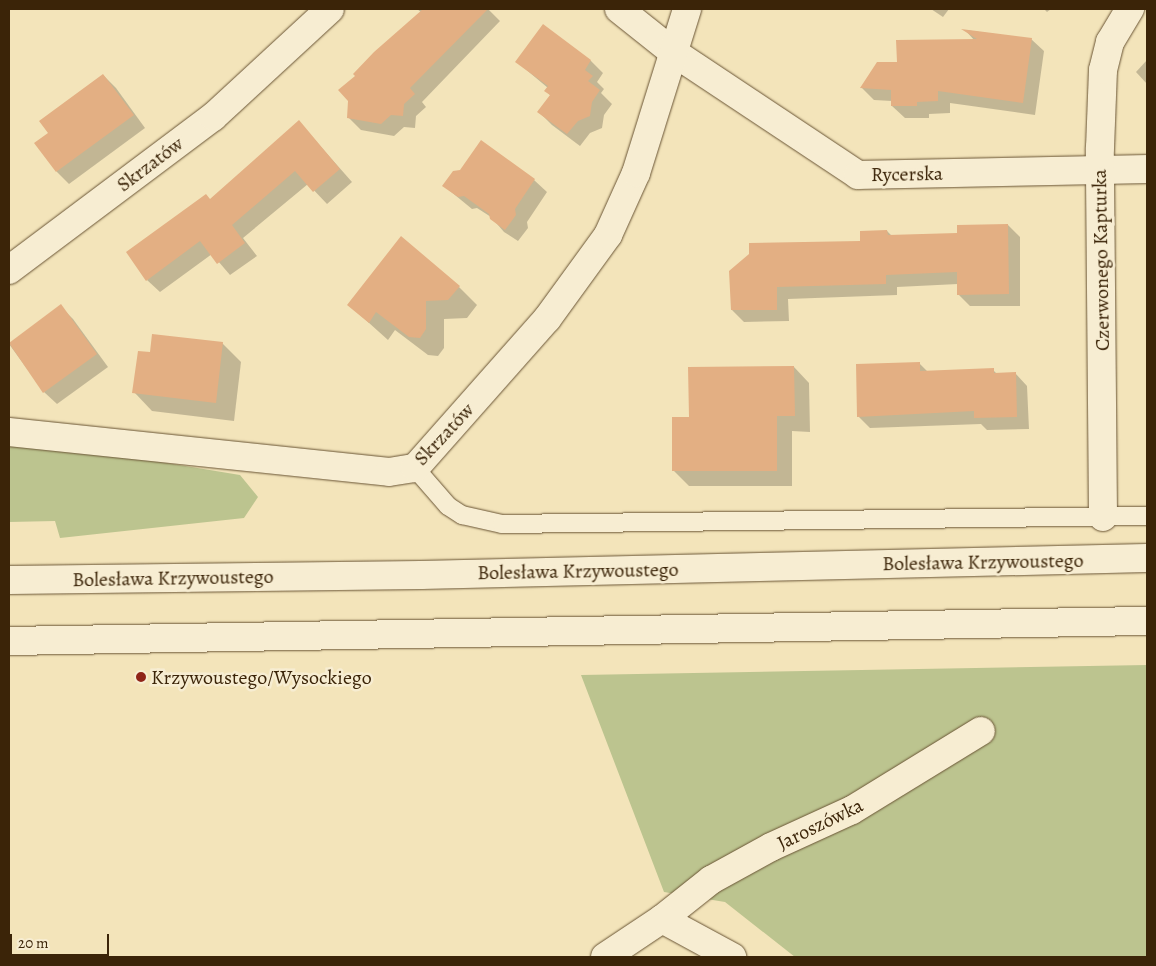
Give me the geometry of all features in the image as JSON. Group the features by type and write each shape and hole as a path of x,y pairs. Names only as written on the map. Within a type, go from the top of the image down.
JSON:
{"street":[{"name":"Skrzatów","path":"9,270 213,117 330,9"},
{"path":"619,9 673,52"},
{"name":"Skrzatów","path":"9,432 389,472 414,468 547,318 608,235 636,173 687,9"},
{"name":"Czerwonego Kapturka","path":"1103,517 1100,170 1103,70 1110,42 1130,9"},
{"name":"Rycerska","path":"673,52 858,175 1147,169"},
{"name":"Bolesława Krzywoustego","path":"9,580 431,575 1147,558"},
{"path":"9,642 1147,621"},
{"name":"Jaroszówka","path":"605,957 662,919 711,880 771,847 852,810 981,731"},
{"path":"662,919 732,957"}],"lane":[{"path":"414,468 448,506 462,515 502,524 1147,516"}],"green space":[{"path":"9,437 240,475 258,497 244,518 60,538 55,521 9,522"},
{"path":"1147,665 1147,957 795,957 725,902 664,892 581,675"}],"building":[{"path":"423,9 488,9 410,88 415,94 404,104 403,116 391,115 381,124 347,118 348,101 338,90 355,76 353,74 374,52"},
{"path":"543,24 591,60 585,70 593,76 588,81 600,90 592,102 590,116 578,121 567,134 537,112 550,95 544,91 548,86 515,62"},
{"path":"961,29 1032,38 1023,103 938,91 938,101 917,102 917,106 891,106 891,90 860,88 877,62 897,62 896,40 977,39"},
{"path":"103,74 134,115 56,172 34,143 48,133 39,121"},
{"path":"299,120 340,169 313,192 295,171 232,225 245,243 217,264 200,241 146,281 126,252 206,194 210,199"},
{"path":"481,140 535,179 515,209 516,215 505,230 490,219 489,214 464,196 458,197 442,186 453,171 460,170"},
{"path":"1008,224 1009,294 957,295 957,272 886,275 886,284 777,287 777,310 731,310 729,271 749,254 749,243 860,241 860,231 887,230 888,235 957,233 957,225"},
{"path":"401,236 460,286 448,300 426,301 426,329 420,338 409,337 376,312 369,323 347,305"},
{"path":"61,304 97,354 43,393 9,343"},
{"path":"152,334 223,342 216,403 132,393 138,351 150,352"},
{"path":"920,362 920,371 994,368 994,373 1016,372 1017,417 974,418 974,411 857,417 856,364"},
{"path":"794,366 795,416 777,416 777,471 672,471 672,417 689,417 688,367"}],"place":[{"name":"Krzywoustego/Wysockiego","path":"141,677"}]}
